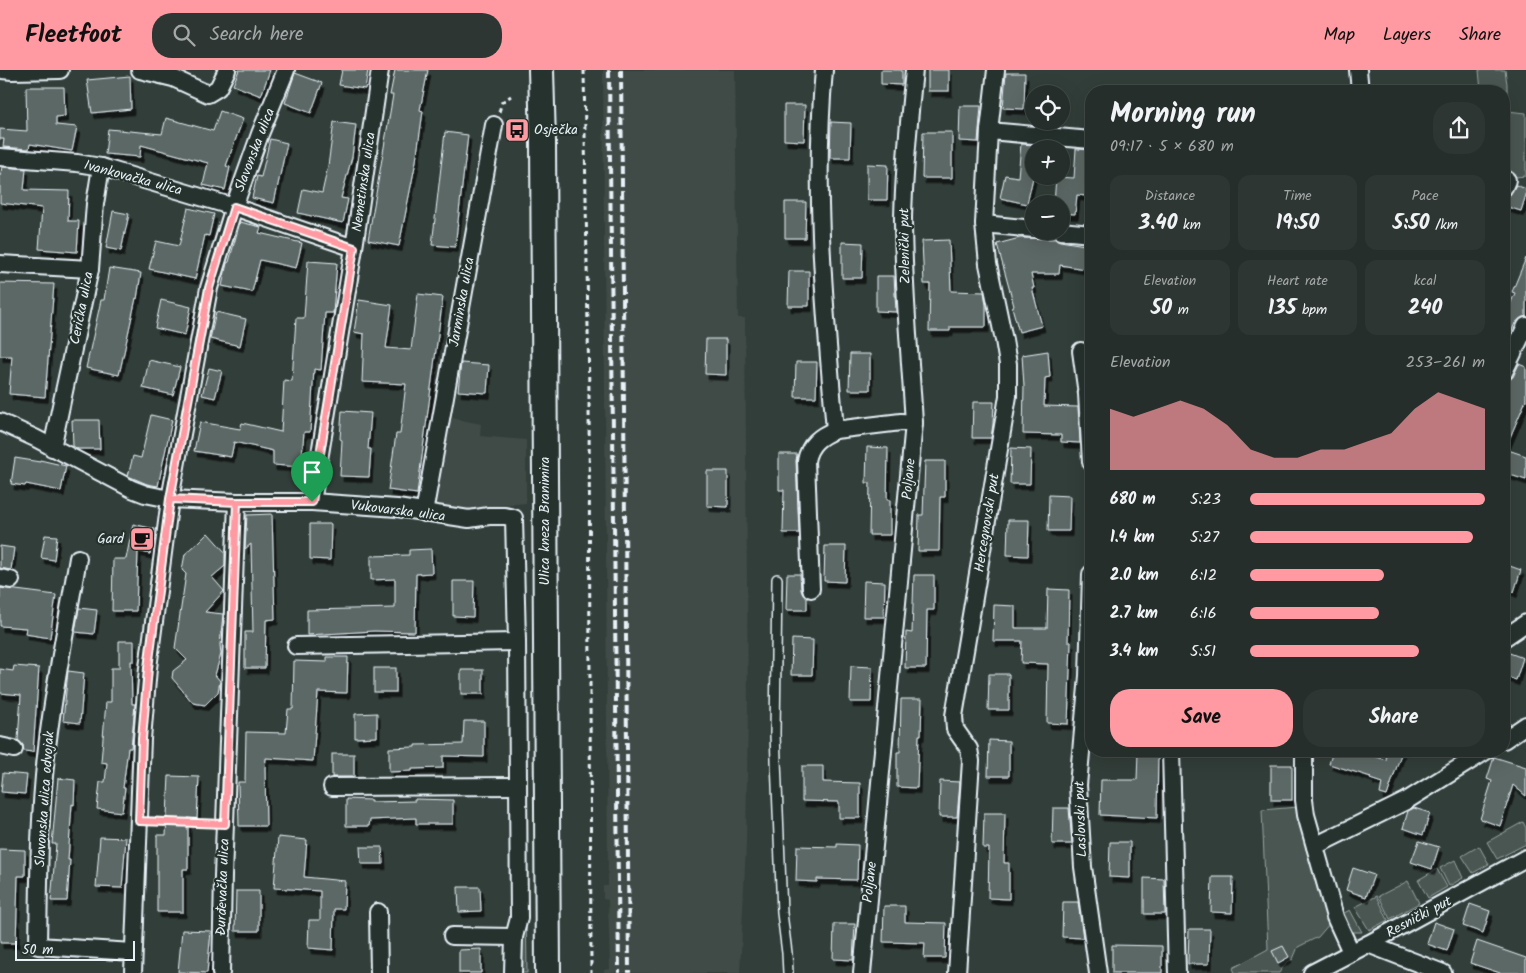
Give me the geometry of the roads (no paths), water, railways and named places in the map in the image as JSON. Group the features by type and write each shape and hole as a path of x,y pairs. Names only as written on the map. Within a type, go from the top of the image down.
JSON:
{"main road":[{"name":"Ulica kneza Branimira","path":"541,70 548,973"}],"street":[{"path":"2,70 60,70"},
{"path":"140,70 173,78 208,94 218,88 227,70"},
{"name":"Slavonska ulica","path":"132,973 142,739 148,668 170,499 209,288 234,207 260,134 286,70"},
{"name":"Nemetinska ulica","path":"312,502 354,248 380,70"},
{"path":"824,70 821,102 821,218 826,324 835,430"},
{"name":"Zelenički put","path":"914,70 905,170 904,254 914,423"},
{"name":"Hercegnovski put","path":"957,973 971,761 970,748 955,729 954,716 1008,396 1008,364 988,264 984,224 989,131 996,70"},
{"path":"1358,70 1359,85"},
{"name":"Jarminska ulica","path":"424,513 494,125"},
{"path":"989,131 1085,139"},
{"name":"Ivankovačka ulica","path":"0,157 77,163 100,167 234,207 354,248"},
{"name":"Cerićka ulica","path":"52,448 90,269 100,167"},
{"path":"984,224 1025,228"},
{"path":"1070,232 1085,233"},
{"path":"0,264 90,269"},
{"path":"1510,359 1526,326"},
{"path":"1081,351 1085,376"},
{"name":"Vukovarska ulica","path":"0,422 132,489 145,494 170,499 237,502 312,502 397,508 469,519 488,516 514,518 517,642"},
{"path":"811,589 806,461 807,454 813,444 824,435 835,430 901,422 914,423"},
{"name":"Poljane","path":"862,973 914,423"},
{"name":"Đurđevačka ulica","path":"221,973 237,502"},
{"name":"Slavonska ulica odvojak","path":"78,558 46,755 40,829 38,946 133,952"},
{"path":"1510,634 1526,623"},
{"path":"296,646 517,642 518,918 514,937 513,973"},
{"name":"Laslovski put","path":"1085,709 1078,785 1083,867 1098,973"},
{"path":"1510,736 1526,725"},
{"path":"1171,757 1177,973"},
{"path":"1304,757 1305,808 1335,917 1351,952"},
{"path":"1316,846 1406,801 1476,757"},
{"path":"332,787 517,786"},
{"name":"Resnički put","path":"1312,973 1526,858"},
{"path":"378,912 378,973"},
{"path":"452,936 514,937"},
{"path":"1368,944 1444,973"}],"lane":[{"path":"777,579 775,734 782,913 788,973"}],"railway":[{"path":"609,70 619,973"},
{"path":"621,70 629,973"}],"place":[{"name":"Osječka","path":"517,130"},
{"name":"Gard","path":"142,539"}]}
